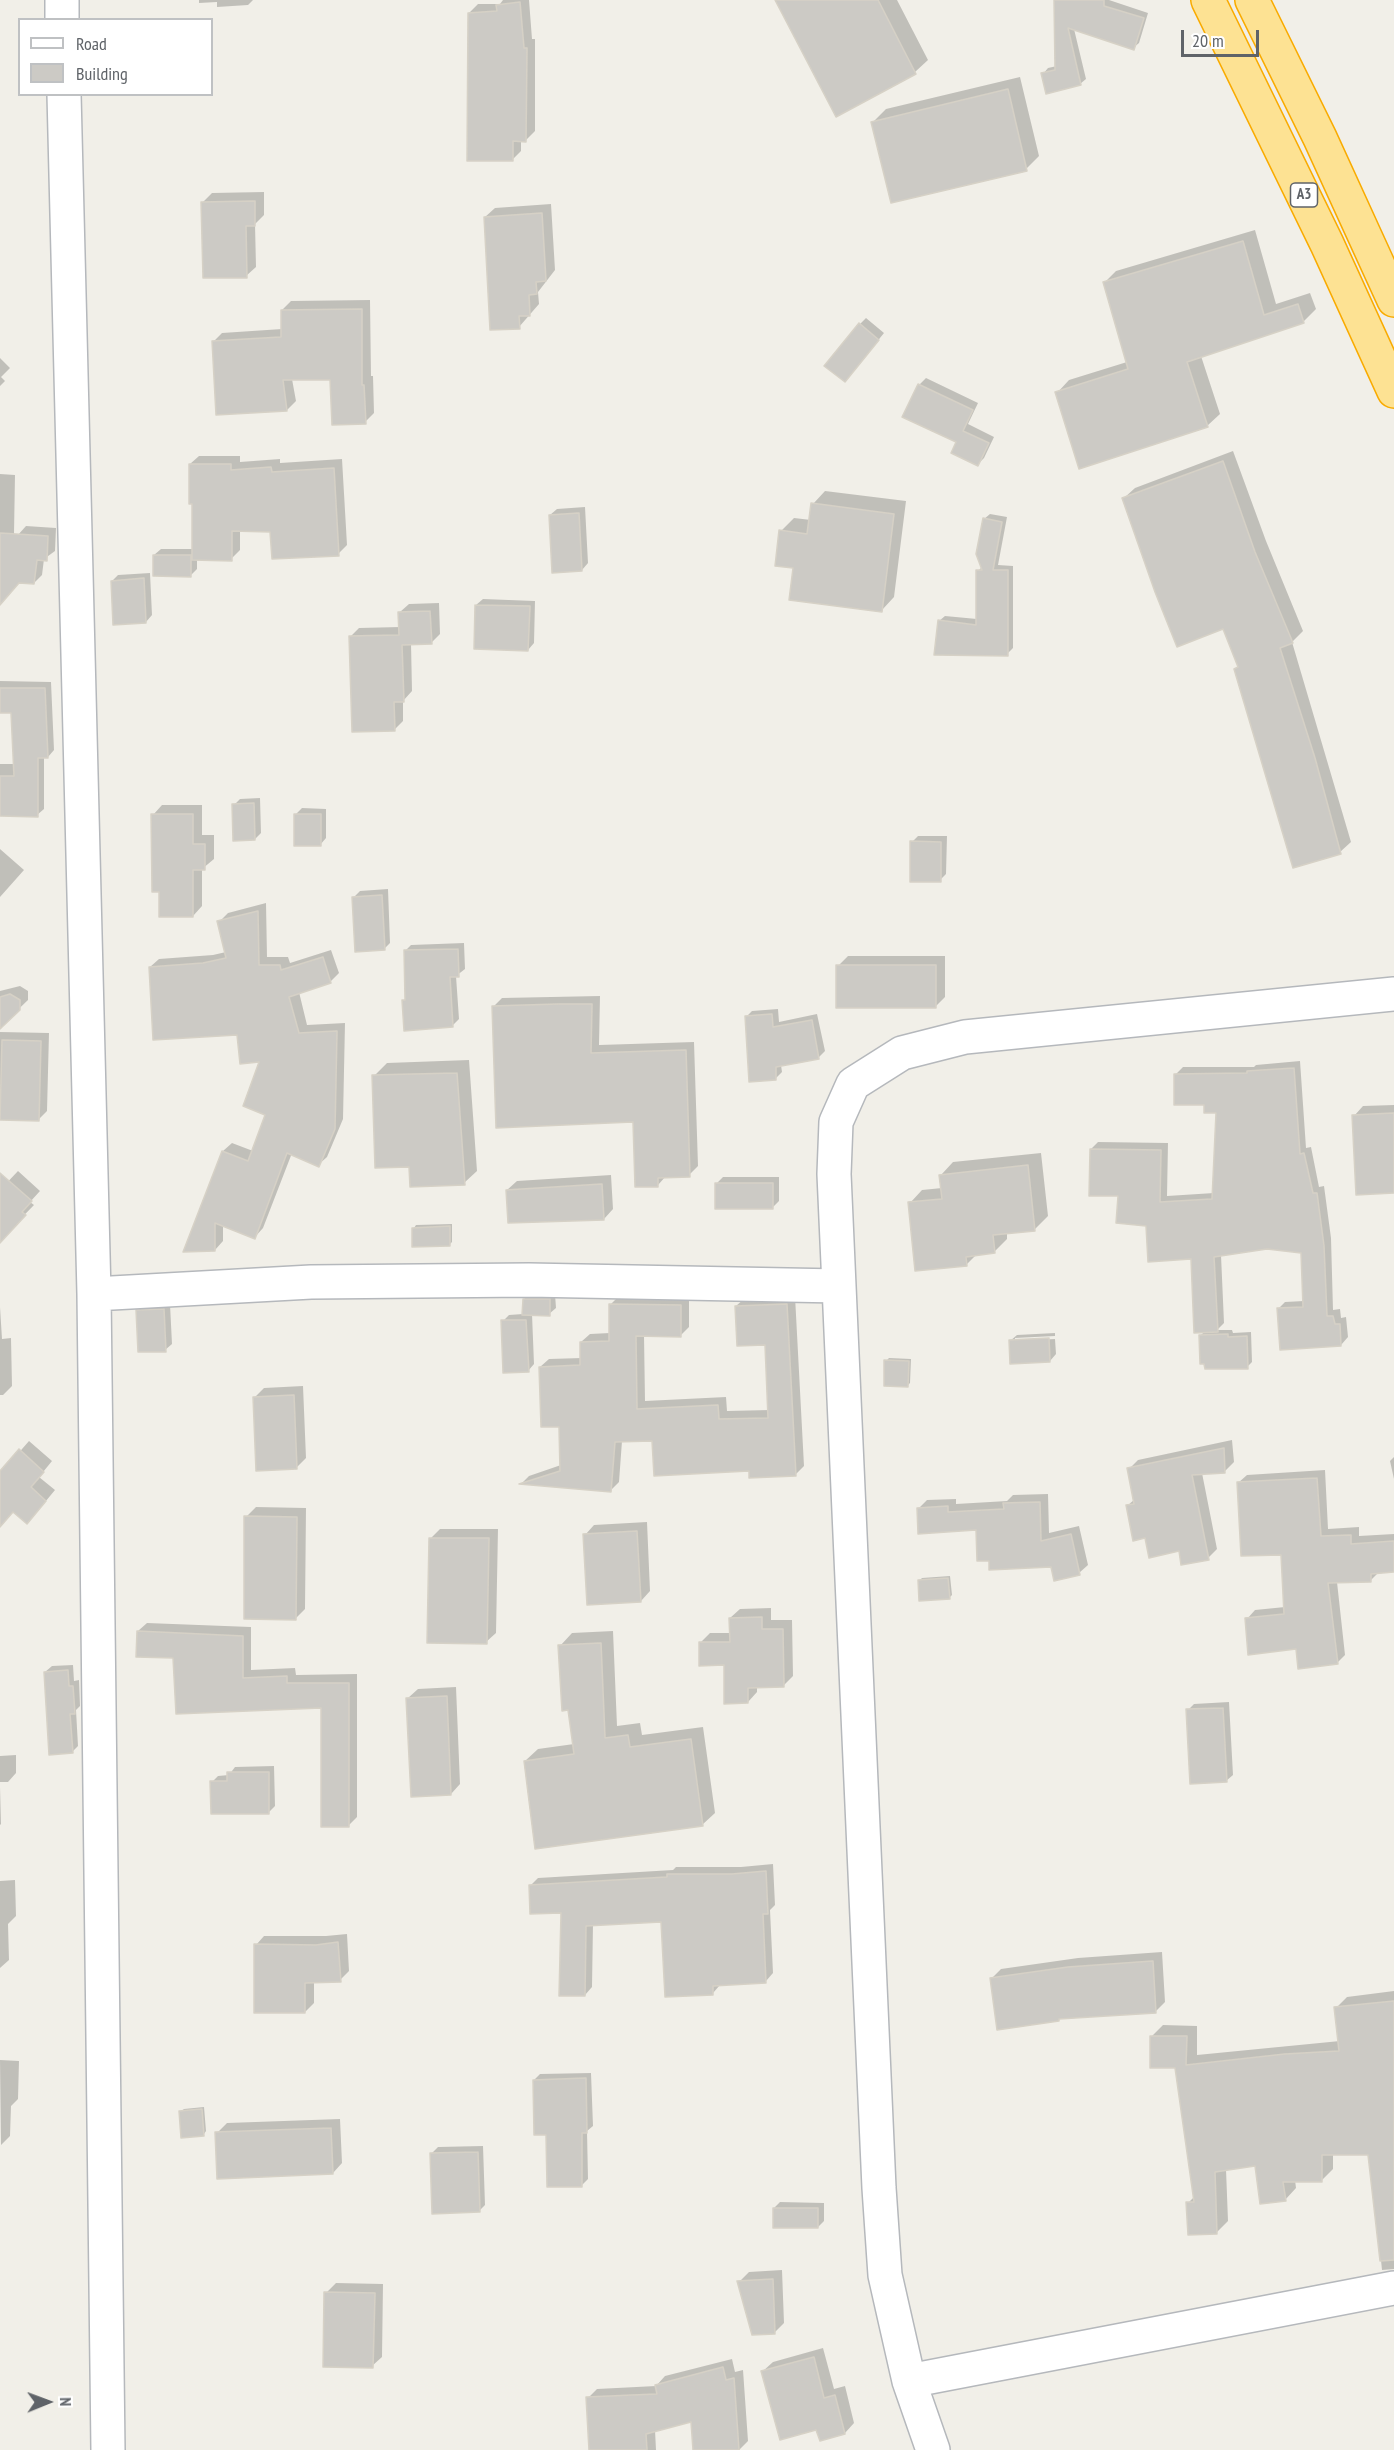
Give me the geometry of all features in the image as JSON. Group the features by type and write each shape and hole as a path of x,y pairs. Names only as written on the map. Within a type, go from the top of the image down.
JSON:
{"highway":[{"name":"A3","path":"1208,0 1327,244 1394,391"},
{"name":"A3","path":"1256,8 1320,138 1394,300"},
{"path":"1223,30 1256,8"}],"street":[{"path":"62,0 62,18"},
{"path":"64,96 94,1294 108,2450"},
{"path":"933,2450 909,2381 885,2275 879,2188 834,1174 836,1122 853,1084 902,1053 965,1037 1394,994"},
{"path":"94,1294 311,1282 529,1280 839,1286"},
{"path":"909,2381 1394,2288"}],"building":[{"path":"775,0 878,0 916,74 836,117"},
{"path":"1054,0 1104,0 1104,6 1144,18 1134,50 1068,28 1081,85 1046,94 1041,73 1055,70"},
{"path":"520,2 524,48 527,48 526,142 513,141 513,161 467,161 468,13 497,11 496,5"},
{"path":"1008,89 1027,171 891,203 871,122"},
{"path":"255,201 255,226 246,226 247,278 203,278 201,202"},
{"path":"542,213 546,281 536,282 537,294 529,295 530,316 519,316 520,329 490,330 484,217"},
{"path":"1243,241 1264,315 1298,304 1304,323 1187,362 1208,427 1079,469 1055,392 1128,369 1103,282"},
{"path":"362,309 362,385 364,385 366,424 332,425 330,380 283,380 287,411 216,415 212,341 281,337 281,310"},
{"path":"859,323 879,340 845,382 824,366"},
{"path":"918,384 973,410 963,431 989,443 978,466 951,453 956,442 902,417"},
{"path":"1223,461 1255,552 1293,643 1280,648 1315,758 1341,854 1293,868 1234,669 1238,667 1223,629 1177,647 1122,498"},
{"path":"189,464 231,464 231,470 271,467 272,472 334,468 339,556 272,559 270,532 232,531 232,561 192,560"},
{"path":"811,503 894,514 882,612 789,600 793,568 775,566 779,530 807,534"},
{"path":"579,513 582,571 552,573 549,515"},
{"path":"983,518 1002,522 993,570 1008,570 1008,656 934,655 938,620 976,625 976,570 982,570 976,554"},
{"path":"0,533 48,536 47,561 37,560 34,584 19,583 0,605"},
{"path":"153,555 191,555 191,577 153,576"},
{"path":"144,578 146,623 113,625 111,581"},
{"path":"475,605 530,606 528,651 474,649"},
{"path":"430,611 432,644 402,645 404,702 394,702 395,731 352,732 349,636 399,635 398,612"},
{"path":"0,688 45,688 48,758 38,758 38,817 0,816 0,776 14,776 11,713 0,713"},
{"path":"254,803 255,840 233,841 232,804"},
{"path":"151,814 193,814 193,844 205,844 205,870 193,870 193,917 159,917 159,892 152,892"},
{"path":"294,814 321,814 321,846 294,846"},
{"path":"910,841 941,842 941,882 910,882"},
{"path":"382,895 385,950 355,952 352,897"},
{"path":"258,911 259,965 280,965 281,970 323,957 331,983 289,997 299,1033 337,1031 335,1129 319,1167 287,1153 255,1239 215,1223 215,1251 183,1252 222,1151 248,1161 265,1115 243,1106 259,1062 240,1064 237,1035 153,1040 149,967 203,963 226,958 217,921"},
{"path":"458,949 459,977 450,977 453,1027 404,1031 402,1000 405,1000 404,950"},
{"path":"836,965 936,965 936,1008 836,1008"},
{"path":"10,994 20,1000 20,1010 0,1029 0,997"},
{"path":"592,1004 591,1053 686,1050 690,1177 658,1178 658,1187 635,1187 633,1122 496,1128 492,1006"},
{"path":"772,1014 773,1027 812,1020 819,1059 776,1067 776,1080 749,1082 745,1016"},
{"path":"2,1040 41,1041 39,1121 0,1120"},
{"path":"1294,1068 1300,1154 1304,1153 1313,1193 1317,1193 1324,1246 1327,1316 1333,1316 1335,1324 1340,1324 1341,1346 1280,1350 1277,1308 1303,1307 1301,1253 1267,1249 1214,1257 1218,1332 1194,1333 1191,1259 1148,1262 1146,1226 1116,1223 1118,1196 1089,1196 1090,1149 1161,1150 1160,1202 1212,1199 1216,1113 1204,1113 1204,1105 1174,1105 1174,1074 1247,1073 1247,1071"},
{"path":"457,1073 465,1185 410,1187 409,1167 375,1168 372,1075"},
{"path":"1394,1113 1394,1193 1356,1195 1352,1115"},
{"path":"1028,1165 1035,1231 993,1235 995,1253 966,1257 967,1266 915,1271 908,1202 942,1199 939,1175"},
{"path":"0,1173 32,1201 22,1212 26,1215 0,1243"},
{"path":"715,1183 773,1183 773,1209 715,1209"},
{"path":"602,1184 604,1220 508,1223 506,1190"},
{"path":"450,1226 450,1246 412,1247 412,1228"},
{"path":"523,1299 550,1299 550,1316 522,1315"},
{"path":"609,1304 681,1305 681,1337 636,1336 637,1409 718,1405 719,1419 768,1418 765,1345 737,1346 735,1306 787,1304 796,1476 749,1478 749,1471 654,1476 652,1441 615,1442 611,1492 519,1484 560,1471 559,1427 541,1427 539,1367 580,1365 580,1342 609,1341"},
{"path":"164,1309 166,1352 138,1352 136,1310"},
{"path":"501,1320 526,1320 529,1372 503,1373"},
{"path":"1228,1334 1228,1337 1247,1336 1248,1369 1205,1369 1204,1364 1200,1364 1199,1335"},
{"path":"1049,1338 1050,1362 1010,1364 1009,1340"},
{"path":"884,1360 909,1361 908,1387 884,1386"},
{"path":"294,1395 297,1469 256,1471 253,1397"},
{"path":"1224,1448 1225,1473 1192,1475 1209,1560 1181,1565 1179,1551 1149,1558 1145,1538 1133,1541 1126,1505 1134,1504 1127,1468"},
{"path":"19,1449 44,1472 31,1487 46,1501 27,1524 13,1512 0,1527 0,1471"},
{"path":"1317,1478 1321,1536 1351,1535 1351,1544 1394,1541 1394,1572 1371,1574 1371,1582 1328,1583 1338,1664 1298,1669 1296,1649 1248,1655 1245,1618 1284,1614 1281,1555 1241,1556 1237,1482"},
{"path":"1040,1502 1041,1541 1071,1534 1080,1575 1054,1581 1051,1567 989,1570 989,1561 977,1561 976,1530 918,1534 917,1508 948,1506 948,1512 1004,1509 1003,1503"},
{"path":"244,1516 297,1517 296,1620 244,1619"},
{"path":"637,1531 641,1602 587,1605 583,1534"},
{"path":"429,1538 489,1538 487,1644 427,1643"},
{"path":"948,1578 950,1599 919,1601 918,1580"},
{"path":"762,1617 762,1629 783,1629 784,1687 748,1688 748,1703 724,1704 724,1665 699,1666 699,1642 730,1642 729,1618"},
{"path":"137,1631 243,1636 243,1678 287,1676 287,1683 349,1683 349,1827 321,1827 321,1708 176,1714 173,1658 136,1657"},
{"path":"601,1643 605,1738 628,1735 630,1747 691,1739 703,1826 535,1849 524,1761 574,1754 568,1710 562,1711 558,1645"},
{"path":"68,1670 69,1686 73,1686 75,1714 70,1714 73,1753 49,1755 44,1672"},
{"path":"447,1696 451,1795 411,1797 406,1698"},
{"path":"1223,1708 1227,1782 1190,1784 1186,1709"},
{"path":"227,1772 269,1772 269,1814 211,1814 210,1781 227,1781"},
{"path":"766,1871 768,1914 763,1914 766,1983 713,1986 713,1995 665,1997 661,1922 586,1926 585,1996 559,1996 561,1913 530,1914 529,1885 667,1877 667,1874 732,1874"},
{"path":"338,1942 341,1982 305,1983 305,2013 254,2013 254,1944 316,1945"},
{"path":"1153,1961 1156,2013 1059,2019 1059,2021 997,2030 990,1978 1068,1967"},
{"path":"1394,2001 1394,2260 1380,2261 1368,2155 1322,2155 1322,2182 1283,2182 1286,2201 1260,2204 1255,2166 1215,2172 1217,2234 1188,2235 1186,2202 1194,2202 1175,2068 1150,2068 1150,2036 1187,2036 1186,2065 1285,2054 1339,2051 1334,2007"},
{"path":"586,2078 587,2133 582,2133 582,2187 547,2187 546,2135 534,2135 533,2080"},
{"path":"202,2109 204,2136 181,2138 179,2111"},
{"path":"331,2128 333,2174 217,2179 215,2132"},
{"path":"478,2152 480,2212 432,2214 430,2153"},
{"path":"773,2208 818,2208 818,2228 773,2228"},
{"path":"773,2279 775,2334 752,2335 737,2281"},
{"path":"324,2292 375,2293 373,2368 323,2367"},
{"path":"814,2357 824,2398 835,2395 845,2434 820,2441 816,2430 780,2440 761,2371"},
{"path":"723,2367 726,2380 734,2378 739,2450 693,2450 691,2422 646,2434 647,2450 589,2450 586,2397 657,2394 655,2385"}]}
